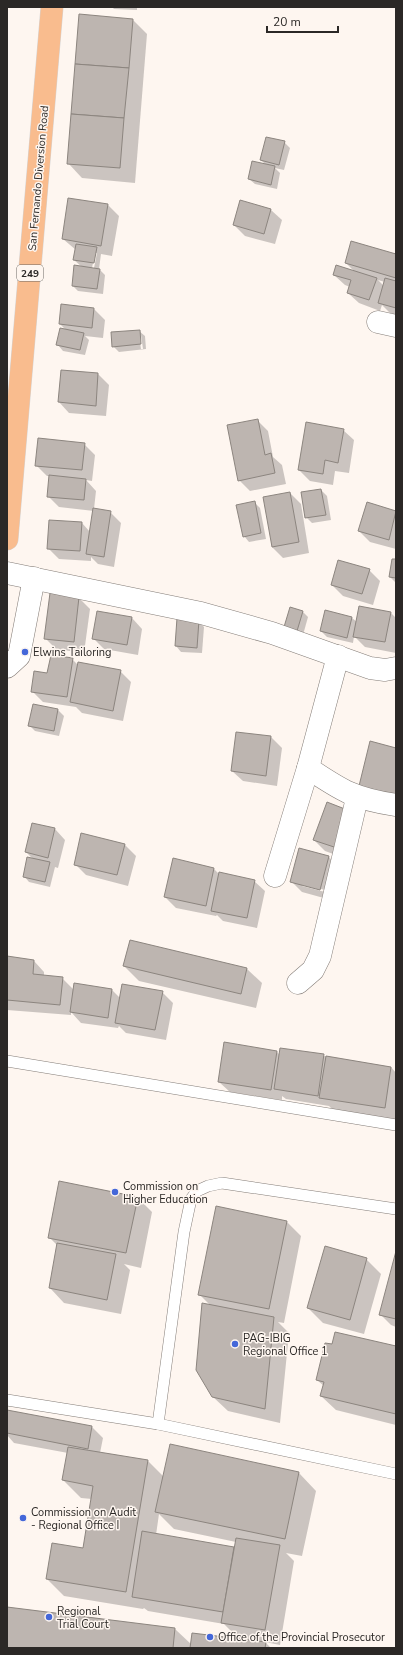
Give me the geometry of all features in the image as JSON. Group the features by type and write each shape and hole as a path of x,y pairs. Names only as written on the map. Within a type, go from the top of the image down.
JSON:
{"highway":[{"name":"San Fernando Diversion Road","path":"7,539 52,7"}],"street":[{"path":"7,573 201,613 272,633 370,668 385,670 396,668"},
{"path":"7,667 19,656 34,578"},
{"path":"275,876 308,768 338,656"},
{"path":"308,768 357,798 396,805"},
{"path":"298,983 313,970 320,956 357,798"}],"lane":[{"path":"7,1061 396,1125"},
{"path":"158,1424 184,1232 191,1199 197,1191 208,1186 222,1183 396,1209"},
{"path":"7,1400 158,1424 396,1474"}],"building":[{"path":"79,14 133,19 129,68 75,64"},
{"path":"75,64 129,68 124,118 71,114"},
{"path":"71,114 124,118 120,168 67,164"},
{"path":"266,137 285,141 279,165 260,160"},
{"path":"252,161 275,166 271,185 248,179"},
{"path":"68,198 108,204 101,246 62,239"},
{"path":"240,200 271,209 264,234 233,225"},
{"path":"351,241 396,254 396,278 345,263"},
{"path":"76,244 97,247 94,263 73,260"},
{"path":"74,265 100,269 97,289 72,286"},
{"path":"336,265 377,278 369,300 347,293 351,280 333,275"},
{"path":"385,278 396,281 396,308 378,303"},
{"path":"61,304 94,308 92,328 59,324"},
{"path":"60,328 84,333 80,350 56,345"},
{"path":"140,330 141,344 112,347 111,332"},
{"path":"61,370 98,373 96,406 58,402"},
{"path":"258,419 265,455 271,453 275,473 238,481 227,425"},
{"path":"306,422 344,429 338,463 325,460 323,474 298,470"},
{"path":"38,438 85,443 82,470 35,466"},
{"path":"49,475 86,479 84,500 47,497"},
{"path":"321,489 326,515 305,518 301,492"},
{"path":"290,492 299,542 272,547 263,497"},
{"path":"255,501 261,533 243,537 236,505"},
{"path":"367,502 396,511 389,540 358,531"},
{"path":"93,508 111,511 104,557 86,554"},
{"path":"49,520 82,522 80,551 47,549"},
{"path":"392,559 396,559 396,578 389,577"},
{"path":"338,560 370,569 362,594 331,585"},
{"path":"50,593 79,597 74,642 44,639"},
{"path":"359,606 391,612 385,642 353,637"},
{"path":"290,607 303,611 297,631 284,627"},
{"path":"325,610 352,617 347,638 320,631"},
{"path":"97,611 132,617 127,645 92,639"},
{"path":"177,618 199,620 197,648 175,646"},
{"path":"51,655 73,658 67,697 31,692 34,671 47,673"},
{"path":"78,662 121,670 113,711 70,702"},
{"path":"33,704 58,709 54,731 28,726"},
{"path":"236,732 271,736 266,776 231,771"},
{"path":"370,741 396,748 396,796 359,786"},
{"path":"327,802 350,811 337,848 313,840"},
{"path":"32,823 55,828 48,858 25,852"},
{"path":"81,833 125,844 117,875 74,865"},
{"path":"299,848 329,856 320,890 290,882"},
{"path":"27,857 50,862 45,882 23,877"},
{"path":"173,858 214,868 206,906 164,897"},
{"path":"219,872 255,880 247,918 211,911"},
{"path":"130,940 247,968 241,994 123,966"},
{"path":"7,956 34,960 33,974 63,977 60,1005 7,1000"},
{"path":"74,983 112,989 108,1018 70,1012"},
{"path":"122,984 163,991 155,1030 115,1023"},
{"path":"224,1042 277,1051 271,1090 218,1082"},
{"path":"280,1048 324,1054 318,1096 274,1089"},
{"path":"326,1056 391,1067 385,1108 319,1098"},
{"path":"59,1181 138,1197 126,1253 48,1238"},
{"path":"216,1206 287,1221 269,1309 198,1295"},
{"path":"57,1243 116,1254 107,1300 49,1288"},
{"path":"325,1246 367,1258 350,1320 307,1308"},
{"path":"396,1251 396,1319 379,1315"},
{"name":"PAG-IBIG Regional Office 1","path":"202,1303 274,1317 265,1409 212,1397 196,1370"},
{"path":"335,1332 396,1346 396,1414 320,1396 324,1382 316,1380 325,1343 332,1344"},
{"path":"7,1410 92,1426 88,1449 7,1433"},
{"path":"170,1444 299,1472 285,1539 155,1512"},
{"path":"68,1447 148,1460 126,1592 46,1579 52,1543 83,1548 93,1486 62,1480"},
{"path":"142,1531 234,1547 223,1612 132,1597"},
{"path":"236,1538 280,1545 265,1630 221,1623"},
{"name":"Regional Trial Court","path":"7,1607 175,1628 173,1648 7,1648"},
{"name":"Office of the Provincial Prosecutor","path":"192,1633 266,1642 265,1648 190,1648"}],"place":[{"name":"Elwins Tailoring","path":"25,652"},
{"name":"Commission on Higher Education","path":"115,1192"},
{"name":"PAG-IBIG Regional Office 1","path":"235,1344"},
{"name":"Commission on Audit - Regional Office I","path":"23,1518"},
{"name":"Regional Trial Court","path":"49,1617"},
{"name":"Office of the Provincial Prosecutor","path":"210,1637"}]}
